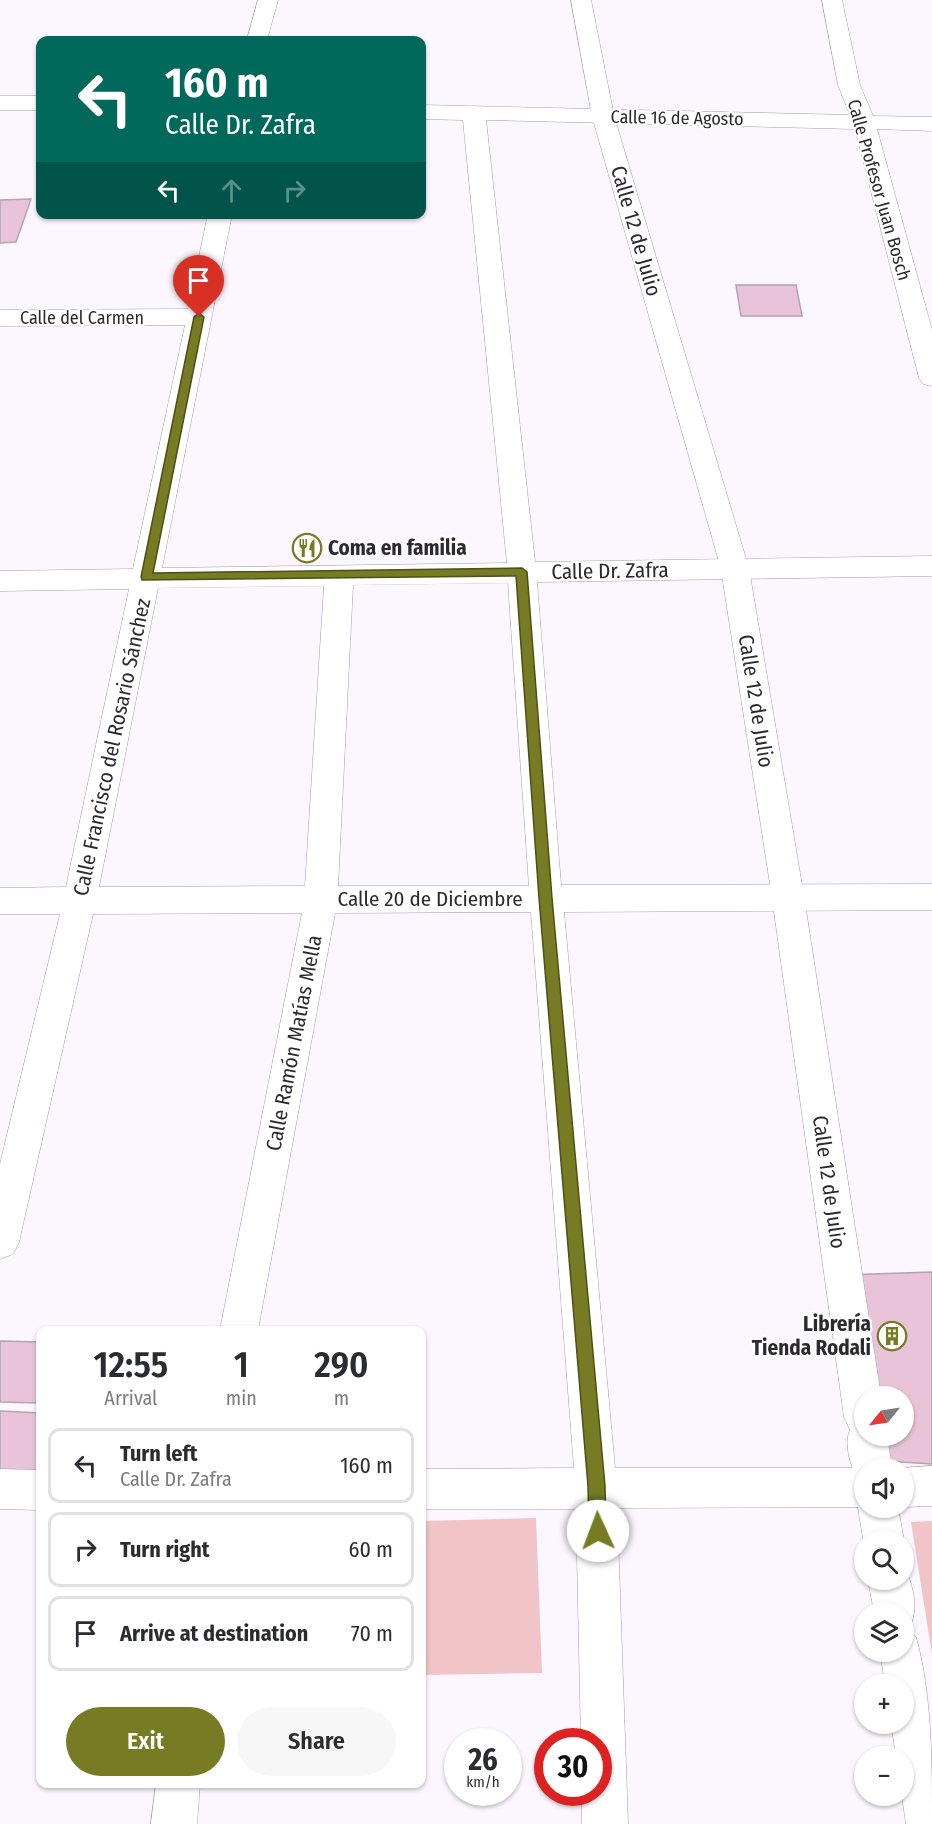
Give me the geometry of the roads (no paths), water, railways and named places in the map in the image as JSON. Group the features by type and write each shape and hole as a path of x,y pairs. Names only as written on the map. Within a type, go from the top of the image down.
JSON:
{"street":[{"path":"258,36 268,0"},
{"name":"Calle 12 de Julio","path":"581,0 603,116 735,569 788,897 859,1386"},
{"name":"Calle Profesor Juan Bosch","path":"832,0 849,85 864,122 932,378"},
{"path":"0,103 36,104"},
{"name":"Calle 16 de Agosto","path":"426,112 932,124"},
{"path":"474,113 522,572 546,898 596,1486 605,1824"},
{"name":"Calle Francisco del Rosario Sánchez","path":"0,1242 80,900 219,219"},
{"name":"Calle del Carmen","path":"0,318 199,317"},
{"name":"Calle Dr. Zafra","path":"0,581 932,566"},
{"name":"Calle Ramón Matías Mella","path":"240,1326 321,899 339,574"},
{"name":"Calle 20 de Diciembre","path":"0,901 932,897"},
{"path":"426,1489 596,1486 854,1487"},
{"path":"914,1487 932,1486"},
{"path":"0,1489 36,1490"},
{"path":"903,1662 929,1824"},
{"path":"174,1824 178,1788"}],"place":[{"name":"Coma en familia","path":"307,548"},
{"name":"Librería Tienda Rodali","path":"892,1336"}]}
